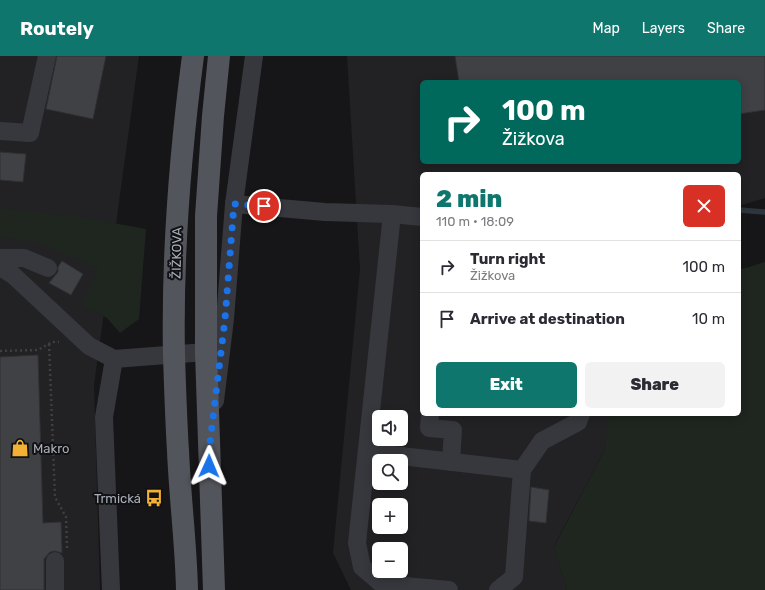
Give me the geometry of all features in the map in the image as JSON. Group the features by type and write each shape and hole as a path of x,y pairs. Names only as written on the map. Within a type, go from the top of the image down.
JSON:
{"main road":[{"name":"ŽIŽKOVA","path":"187,590 186,556 178,452 174,354 177,217 185,114 193,56"},
{"path":"214,590 206,352 206,216 219,56"}],"lane":[{"path":"0,131 30,133 47,56"},
{"path":"209,451 225,319 234,204 254,56"},
{"path":"234,204 325,212 392,214 420,217"},
{"path":"392,214 357,543 362,567 382,584 449,590"},
{"path":"0,258 24,258 48,268"},
{"path":"0,266 13,275 89,346 114,359 206,352"},
{"path":"111,590 104,417 114,359"},
{"path":"430,416 429,428 453,430 450,462"},
{"path":"498,590 514,577 522,470 542,441 578,422 580,416"},
{"path":"367,452 522,470"},
{"path":"55,590 61,557"}],"path":[{"path":"0,351 38,350 52,342"},
{"path":"49,344 54,497 66,517 61,557"}],"shaded area":[{"path":"0,56 139,56 94,385 100,590 0,590"},
{"path":"347,56 765,56 765,198 741,205 741,172 420,172 420,416 612,416 605,449 554,546 567,590 351,590 333,553 360,269"},
{"path":"0,208 75,216 146,229 139,319 120,333 107,318 82,306 98,269 37,242 0,237"},
{"path":"765,262 765,590 567,590 554,547 605,449 609,416 741,416 741,269"}],"building":[{"path":"57,56 106,56 93,119 46,109"},
{"path":"455,56 765,56 765,110 741,114 741,80 459,80"},
{"path":"0,152 26,154 23,182 0,180"},
{"path":"62,261 83,274 71,295 49,283 58,272 58,267"},
{"name":"Makro","path":"38,355 43,523 61,522 62,553 55,551 50,552 44,559 44,590 0,590 0,357"},
{"path":"531,487 549,490 546,523 529,521"}],"waterway":[{"path":"741,210 765,212"}],"place":[{"name":"Makro","path":"20,448"},
{"name":"Trmická","path":"154,498"}],"route":[{"path":"209,466 209,451 225,319 234,204 264,206"}]}
